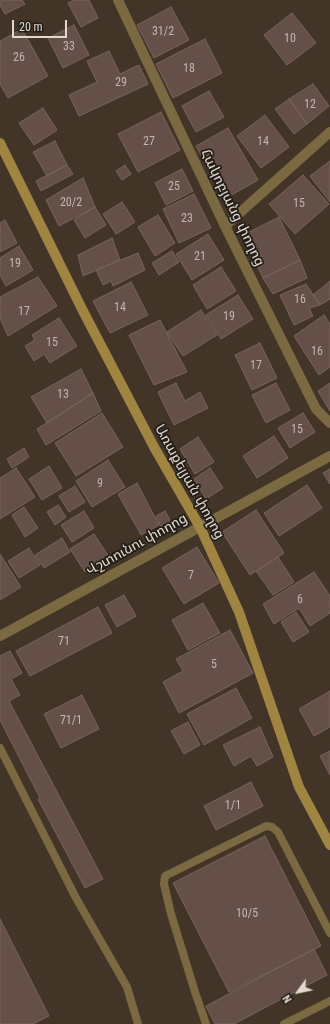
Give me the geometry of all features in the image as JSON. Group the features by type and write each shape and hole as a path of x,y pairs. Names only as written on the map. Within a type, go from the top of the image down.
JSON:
{"street":[{"name":"Հակոբյանց փողոց","path":"118,0 225,226 316,409 330,423"},
{"path":"225,226 330,132"},
{"name":"Առաքելյան փողոց","path":"0,144 82,309 154,448 200,527 239,612 299,787 330,845"},
{"name":"Վշտունու փողոց","path":"0,636 330,456"}],"lane":[{"path":"0,748 76,898 128,987 138,1024"},
{"path":"206,1024 194,992 171,914 164,884 165,876 266,826 272,827 278,832 330,933"},
{"path":"284,1024 330,1001"}],"building":[{"path":"0,0 22,0 25,4 5,14 0,5"},
{"path":"74,0 89,0 98,18 81,27 68,3"},
{"path":"171,7 189,40 154,58 137,25"},
{"path":"292,13 316,43 287,65 264,35"},
{"path":"74,25 89,55 63,68 48,38"},
{"path":"22,29 48,76 8,98 0,84 0,41"},
{"path":"205,39 222,73 173,98 156,64"},
{"path":"109,51 120,74 139,65 148,84 79,116 69,95 97,82 87,61"},
{"path":"313,84 329,106 307,124 289,99"},
{"path":"209,91 224,117 196,132 182,106"},
{"path":"289,99 307,124 294,134 275,109"},
{"path":"43,108 57,130 34,145 19,123"},
{"path":"161,112 180,150 138,172 118,134"},
{"path":"265,115 289,147 261,168 237,136"},
{"path":"228,128 258,180 226,198 196,146"},
{"path":"55,141 67,165 47,176 33,152"},
{"path":"330,161 330,202 310,176"},
{"path":"67,165 73,174 41,191 36,181"},
{"path":"125,165 131,174 122,180 116,171"},
{"path":"182,169 193,191 166,205 155,183"},
{"path":"303,175 329,204 295,234 269,204"},
{"path":"83,178 95,207 59,226 46,200"},
{"path":"194,194 211,228 179,243 163,209"},
{"path":"122,202 135,222 116,234 103,214"},
{"path":"95,207 106,225 85,238 74,220"},
{"path":"158,215 175,243 155,256 138,227"},
{"path":"279,217 300,260 263,278 243,235"},
{"path":"5,220 17,243 0,252 0,223"},
{"path":"208,234 224,260 192,280 176,254"},
{"path":"112,238 120,260 83,276 78,255"},
{"path":"19,246 33,270 6,286 0,275 0,258"},
{"path":"172,251 179,262 159,275 152,263"},
{"path":"138,253 145,270 113,286 111,281 103,285 96,270"},
{"path":"300,260 307,278 273,294 263,278"},
{"path":"221,267 236,291 207,309 193,285"},
{"path":"38,277 57,306 8,336 0,318 0,297"},
{"path":"330,281 330,299 320,305 313,295"},
{"path":"131,282 148,315 110,333 93,301"},
{"path":"306,284 320,305 309,308 313,316 294,325 280,295"},
{"path":"238,295 253,319 221,339 206,315"},
{"path":"201,310 217,335 183,356 167,332"},
{"path":"324,315 330,324 330,367 319,375 294,336"},
{"path":"59,318 77,346 50,363 44,354 34,361 25,346 35,340 32,335"},
{"path":"160,320 187,372 154,385 129,335"},
{"path":"260,343 277,378 252,390 235,355"},
{"path":"81,369 93,393 47,423 31,397"},
{"path":"176,383 185,401 200,392 208,408 174,425 158,392"},
{"path":"276,383 290,410 266,423 252,395"},
{"path":"330,383 330,411 318,391"},
{"path":"93,393 101,411 46,445 37,429"},
{"path":"102,413 123,447 76,476 55,443"},
{"path":"303,413 315,432 290,448 278,428"},
{"path":"274,436 288,458 257,478 243,456"},
{"path":"198,437 214,462 195,474 180,449"},
{"path":"24,448 29,457 12,468 7,459"},
{"path":"108,460 125,487 92,507 76,481"},
{"path":"49,466 62,488 42,500 29,479"},
{"path":"16,468 35,497 0,519 0,478"},
{"path":"210,468 223,488 206,499 194,479"},
{"path":"330,469 330,484 323,473"},
{"path":"137,483 159,525 141,535 118,494"},
{"path":"307,485 322,508 279,536 264,513"},
{"path":"75,486 85,502 69,512 59,496"},
{"path":"58,505 66,517 55,525 47,512"},
{"path":"24,507 38,528 25,537 12,515"},
{"path":"256,510 284,553 250,575 222,532"},
{"path":"84,511 94,528 72,542 61,525"},
{"path":"165,511 171,522 161,527 156,516"},
{"path":"94,534 109,557 85,572 70,549"},
{"path":"62,538 70,552 44,568 35,555"},
{"path":"197,547 219,583 184,604 162,568"},
{"path":"29,548 40,565 19,578 8,561"},
{"path":"0,554 21,587 0,600"},
{"path":"278,557 294,582 273,595 256,571"},
{"path":"314,572 330,596 330,613 310,626 299,608 274,624 263,604"},
{"path":"124,595 136,616 117,627 105,605"},
{"path":"203,603 220,633 188,650 172,620"},
{"path":"98,607 112,633 30,676 16,651"},
{"path":"296,612 309,632 293,642 281,622"},
{"path":"230,630 253,673 179,713 163,682 183,671 176,659"},
{"path":"10,651 22,673 11,679 20,695 9,701 103,879 85,888 38,799 40,798 0,720 0,656"},
{"path":"236,688 252,718 204,745 187,714"},
{"path":"330,691 330,727 314,736 299,709"},
{"path":"82,695 99,729 61,748 44,714"},
{"path":"188,722 200,745 184,754 171,731"},
{"path":"260,727 273,757 257,766 251,756 234,766 223,745"},
{"path":"330,751 330,775 320,756"},
{"path":"251,782 263,806 216,830 204,806"},
{"path":"265,836 321,946 229,992 173,883"},
{"path":"0,919 49,1016 33,1024 0,1024"},
{"path":"314,949 327,975 234,1024 215,1024 206,1006"}]}
